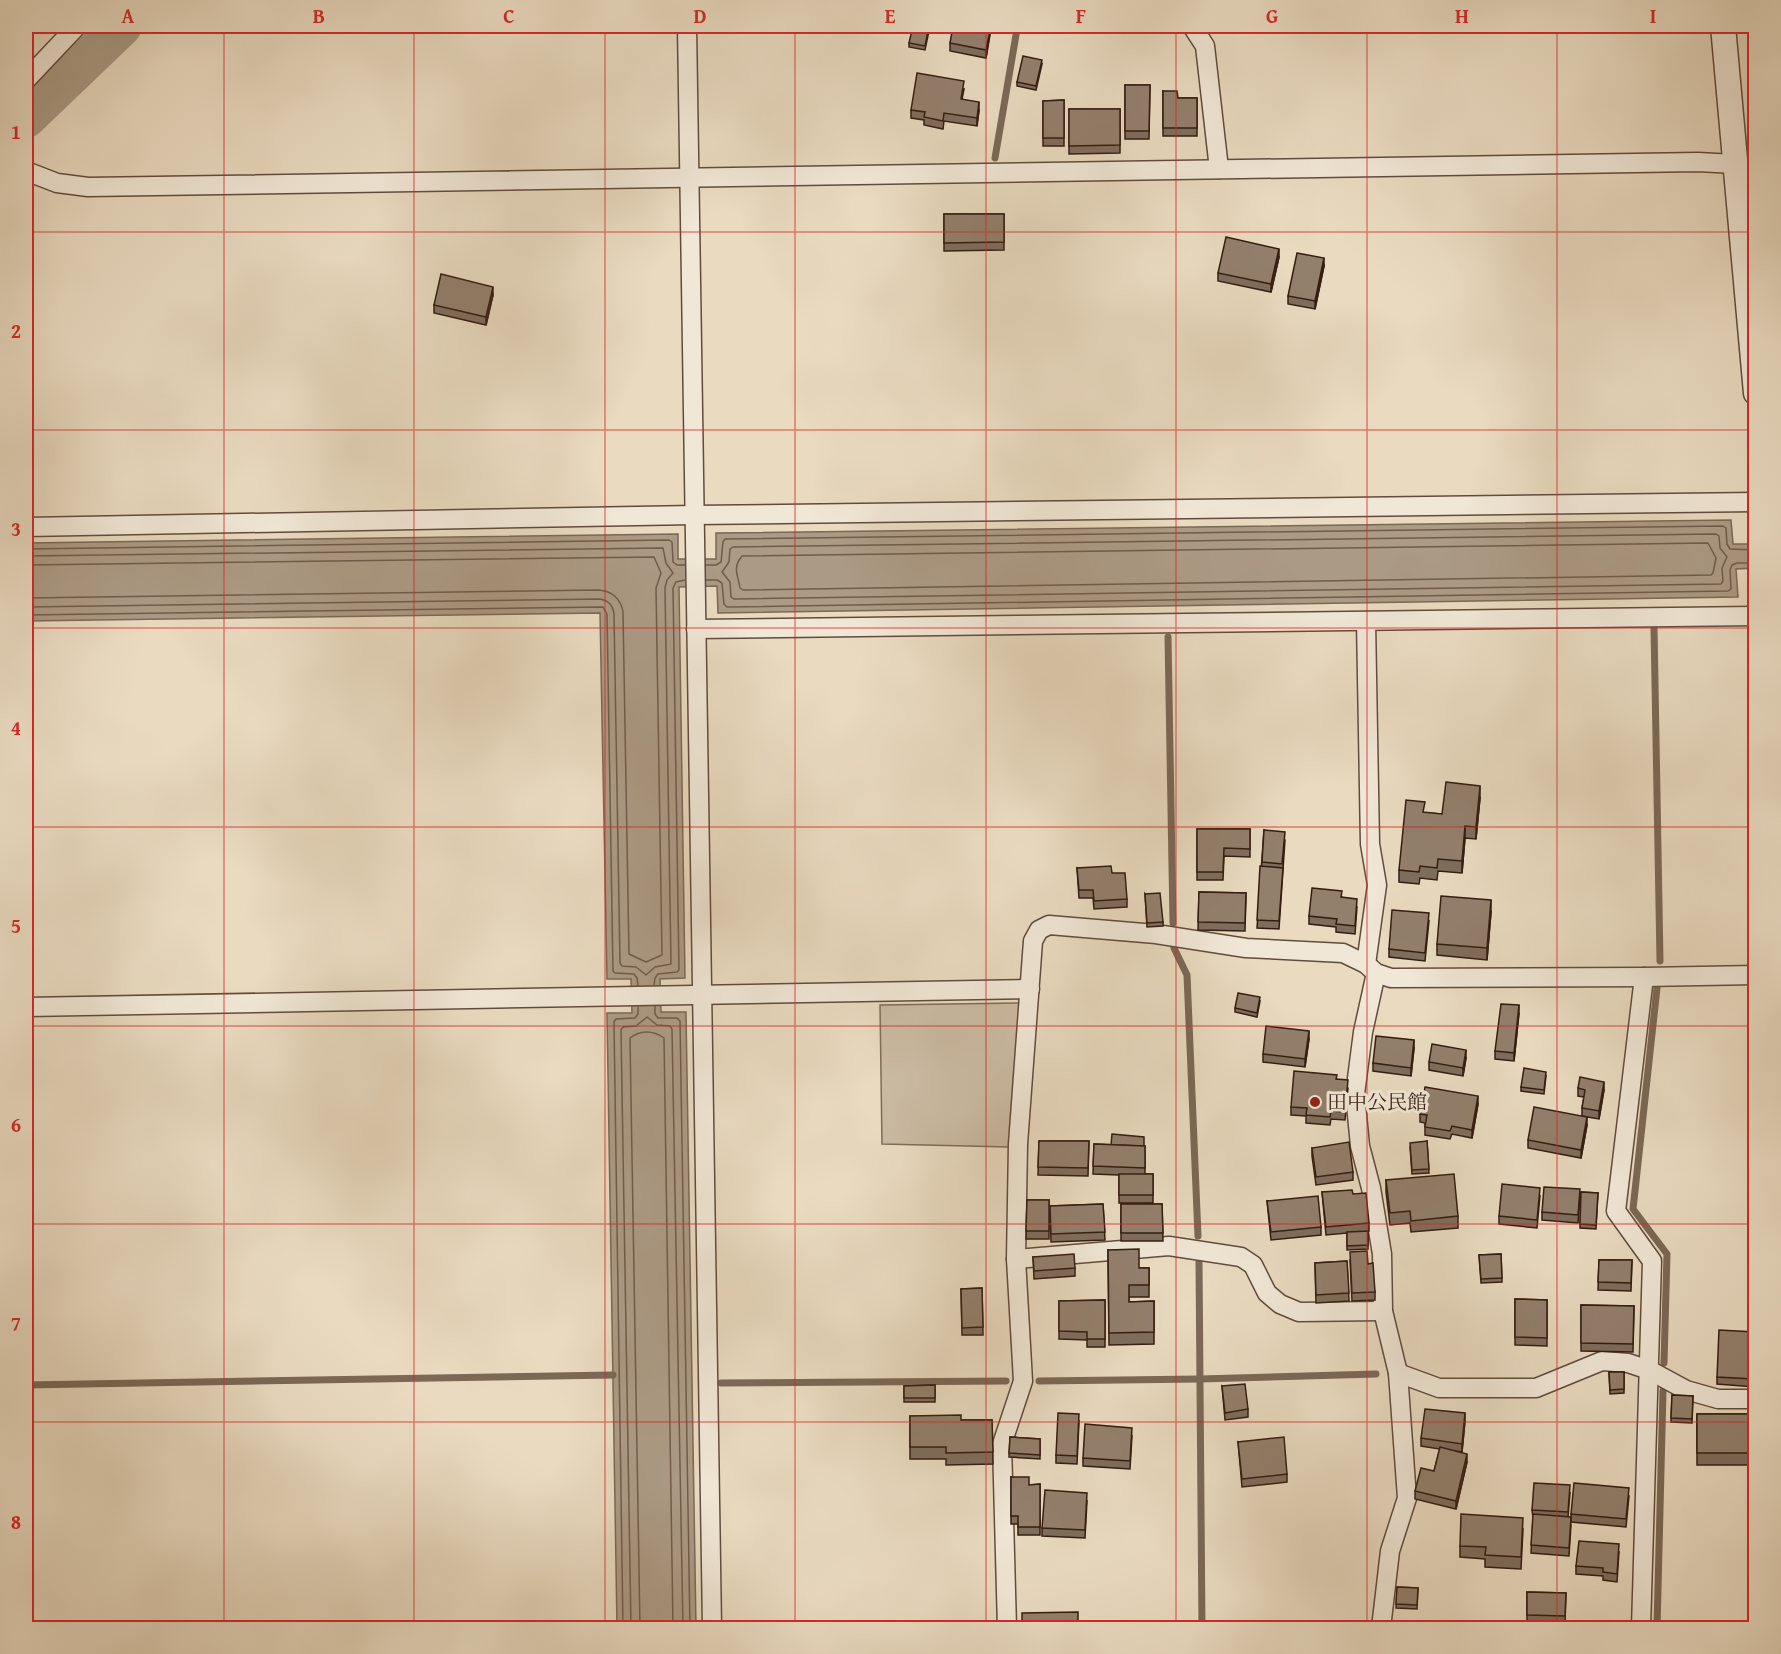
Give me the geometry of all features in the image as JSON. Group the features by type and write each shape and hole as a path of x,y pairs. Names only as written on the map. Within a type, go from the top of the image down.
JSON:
{"street":[{"path":"26,80 77,26"},
{"path":"687,26 712,1629"},
{"path":"1192,26 1205,46 1219,169"},
{"path":"1723,26 1745,164 1755,393"},
{"path":"27,173 57,183 88,187 1698,162 1745,164"},
{"path":"26,527 694,515 1755,502"},
{"path":"696,629 1755,616"},
{"path":"1366,621 1370,844 1377,885 1371,969 1355,1094 1360,1146 1371,1188 1382,1254 1383,1311 1398,1373 1407,1498 1390,1551 1381,1629"},
{"path":"1008,1629 1002,1444 1023,1381 1016,1259 1018,1144 1033,941 1039,930 1049,925 1156,934 1246,948 1343,953 1391,978 1755,975"},
{"path":"1641,1629 1652,1261 1616,1211 1644,977"},
{"path":"26,1007 1030,989"},
{"path":"1016,1259 1169,1246 1241,1257 1253,1264 1267,1293 1280,1304 1299,1312 1383,1311"},
{"path":"1398,1373 1439,1388 1536,1388 1602,1361 1628,1363 1649,1370 1686,1390 1718,1399 1755,1399"}],"shaded area":[{"path":"1020,1003 1009,1147 882,1144 880,1005"}],"water":[{"path":"1731,520 1733,544 1755,544 1756,568 1736,569 1738,597 718,613 717,586 679,587 685,978 660,979 661,1012 686,1012 696,1628 617,1628 607,1013 632,1013 631,979 607,979 600,613 26,621 26,543 678,534 678,559 716,559 716,533"}],"building":[{"path":"913,26 929,26 925,46 909,43"},
{"path":"953,26 991,26 986,50 950,43"},
{"path":"1023,56 1042,60 1036,86 1017,82"},
{"path":"917,73 964,81 961,99 979,102 977,118 944,113 943,121 924,117 925,112 911,110"},
{"path":"1125,85 1150,85 1149,131 1125,131"},
{"path":"1163,91 1177,91 1178,98 1197,98 1197,128 1163,128"},
{"path":"1064,100 1064,138 1043,138 1043,101"},
{"path":"1069,109 1120,109 1120,145 1069,146"},
{"path":"944,214 1004,214 1004,242 944,243"},
{"path":"1226,237 1279,249 1271,284 1218,273"},
{"path":"1297,253 1324,258 1315,301 1288,296"},
{"path":"441,274 493,287 486,317 434,305"},
{"path":"1446,782 1480,786 1476,827 1465,826 1462,861 1438,859 1437,868 1420,866 1419,872 1399,870 1406,800 1425,802 1423,812 1442,814"},
{"path":"1197,829 1250,829 1250,849 1224,848 1223,872 1197,872"},
{"path":"1264,830 1285,832 1282,864 1262,862"},
{"path":"1111,866 1112,873 1125,873 1127,899 1094,901 1093,890 1079,890 1077,868"},
{"path":"1260,866 1283,868 1279,921 1257,920"},
{"path":"1312,888 1342,891 1341,897 1357,899 1355,926 1336,924 1337,919 1309,916"},
{"path":"1199,892 1246,893 1245,923 1198,922"},
{"path":"1160,893 1163,922 1147,923 1145,894"},
{"path":"1441,896 1491,900 1487,948 1437,944"},
{"path":"1392,910 1429,913 1425,953 1389,949"},
{"path":"1238,993 1260,997 1257,1013 1235,1008"},
{"path":"1501,1004 1519,1005 1514,1053 1495,1051"},
{"path":"1266,1026 1309,1031 1305,1059 1263,1054"},
{"path":"1376,1036 1414,1040 1411,1068 1373,1063"},
{"path":"1432,1044 1466,1050 1463,1068 1429,1062"},
{"path":"1524,1068 1546,1072 1544,1090 1521,1087"},
{"path":"1294,1071 1337,1075 1336,1079 1348,1080 1345,1112 1331,1111 1330,1117 1306,1115 1307,1108 1291,1107"},
{"path":"1580,1077 1604,1082 1599,1111 1582,1108 1585,1090 1578,1088"},
{"path":"1425,1087 1478,1096 1472,1130 1452,1126 1450,1131 1425,1127 1427,1115 1420,1114"},
{"path":"1534,1107 1587,1117 1581,1150 1528,1140"},
{"path":"1112,1134 1144,1137 1144,1146 1111,1145"},
{"path":"1039,1141 1089,1141 1088,1168 1038,1167"},
{"path":"1427,1141 1429,1169 1412,1170 1410,1143"},
{"path":"1349,1142 1353,1172 1316,1177 1312,1148"},
{"path":"1094,1144 1145,1146 1145,1168 1093,1166"},
{"path":"1119,1174 1153,1174 1153,1195 1119,1195"},
{"path":"1454,1174 1458,1216 1411,1221 1410,1211 1390,1213 1386,1180"},
{"path":"1502,1184 1540,1188 1537,1220 1499,1216"},
{"path":"1544,1187 1580,1189 1578,1215 1542,1212"},
{"path":"1352,1190 1353,1194 1366,1193 1369,1223 1326,1227 1322,1192"},
{"path":"1581,1192 1598,1193 1596,1225 1580,1224"},
{"path":"1318,1196 1321,1227 1271,1232 1267,1201"},
{"path":"1027,1200 1049,1200 1049,1231 1026,1231"},
{"path":"1103,1204 1105,1232 1051,1234 1050,1206"},
{"path":"1121,1204 1162,1204 1163,1233 1121,1233"},
{"path":"1368,1231 1368,1245 1347,1246 1347,1232"},
{"path":"1139,1249 1139,1268 1149,1268 1149,1285 1129,1285 1129,1302 1154,1301 1154,1332 1109,1333 1108,1250"},
{"path":"1367,1251 1368,1264 1373,1263 1375,1292 1352,1293 1350,1252"},
{"path":"1074,1254 1075,1268 1034,1271 1033,1257"},
{"path":"1501,1254 1502,1278 1481,1279 1479,1255"},
{"path":"1599,1260 1632,1260 1631,1283 1598,1282"},
{"path":"1347,1261 1349,1293 1316,1295 1315,1263"},
{"path":"982,1288 983,1327 962,1328 961,1289"},
{"path":"1515,1299 1547,1300 1547,1338 1515,1337"},
{"path":"1105,1300 1105,1339 1087,1339 1087,1332 1059,1331 1059,1301"},
{"path":"1581,1305 1634,1306 1633,1344 1581,1343"},
{"path":"1719,1330 1755,1332 1755,1379 1717,1377"},
{"path":"1609,1372 1624,1372 1624,1389 1610,1390"},
{"path":"1245,1384 1248,1409 1225,1413 1222,1386"},
{"path":"935,1385 935,1398 904,1398 904,1386"},
{"path":"1672,1395 1693,1396 1692,1419 1671,1418"},
{"path":"1425,1409 1465,1413 1462,1444 1421,1438"},
{"path":"1058,1413 1079,1414 1077,1456 1056,1455"},
{"path":"1697,1414 1755,1414 1755,1453 1697,1453"},
{"path":"961,1415 961,1420 992,1420 993,1452 946,1453 946,1447 910,1447 910,1416"},
{"path":"1085,1424 1132,1428 1130,1461 1083,1458"},
{"path":"1010,1437 1040,1439 1040,1455 1009,1453"},
{"path":"1284,1437 1287,1474 1242,1479 1238,1442"},
{"path":"1440,1447 1467,1454 1456,1501 1415,1491 1421,1468 1434,1471"},
{"path":"1011,1477 1029,1477 1029,1485 1040,1484 1040,1527 1018,1527 1018,1516 1011,1516"},
{"path":"1534,1483 1570,1485 1568,1512 1532,1510"},
{"path":"1574,1483 1629,1488 1626,1519 1571,1514"},
{"path":"1045,1490 1087,1493 1085,1530 1042,1528"},
{"path":"1461,1514 1523,1518 1521,1557 1485,1555 1486,1547 1460,1546"},
{"path":"1533,1514 1571,1517 1569,1548 1531,1545"},
{"path":"1579,1541 1619,1544 1617,1574 1603,1572 1603,1568 1576,1566"},
{"path":"1397,1587 1418,1588 1417,1605 1396,1604"},
{"path":"1527,1592 1566,1593 1565,1616 1527,1615"},
{"path":"1078,1612 1078,1629 1022,1629 1022,1613"},
{"path":"1397,1621 1436,1621 1436,1629 1397,1629"},
{"path":"1088,1626 1111,1626 1111,1629 1088,1629"}],"waterway":[{"path":"26,118 122,26"},
{"path":"995,158 1016,26"},
{"path":"1654,627 1660,961"},
{"path":"1168,637 1173,923"},
{"path":"1174,948 1187,975 1198,1236"},
{"path":"1657,988 1633,1209 1667,1254 1664,1363"},
{"path":"1199,1262 1202,1628"},
{"path":"1039,1381 1376,1374"},
{"path":"26,1385 613,1375"},
{"path":"721,1383 1006,1381"},
{"path":"1657,1628 1663,1391"}],"place":[{"name":"田中公民館","path":"1315,1102"}]}
